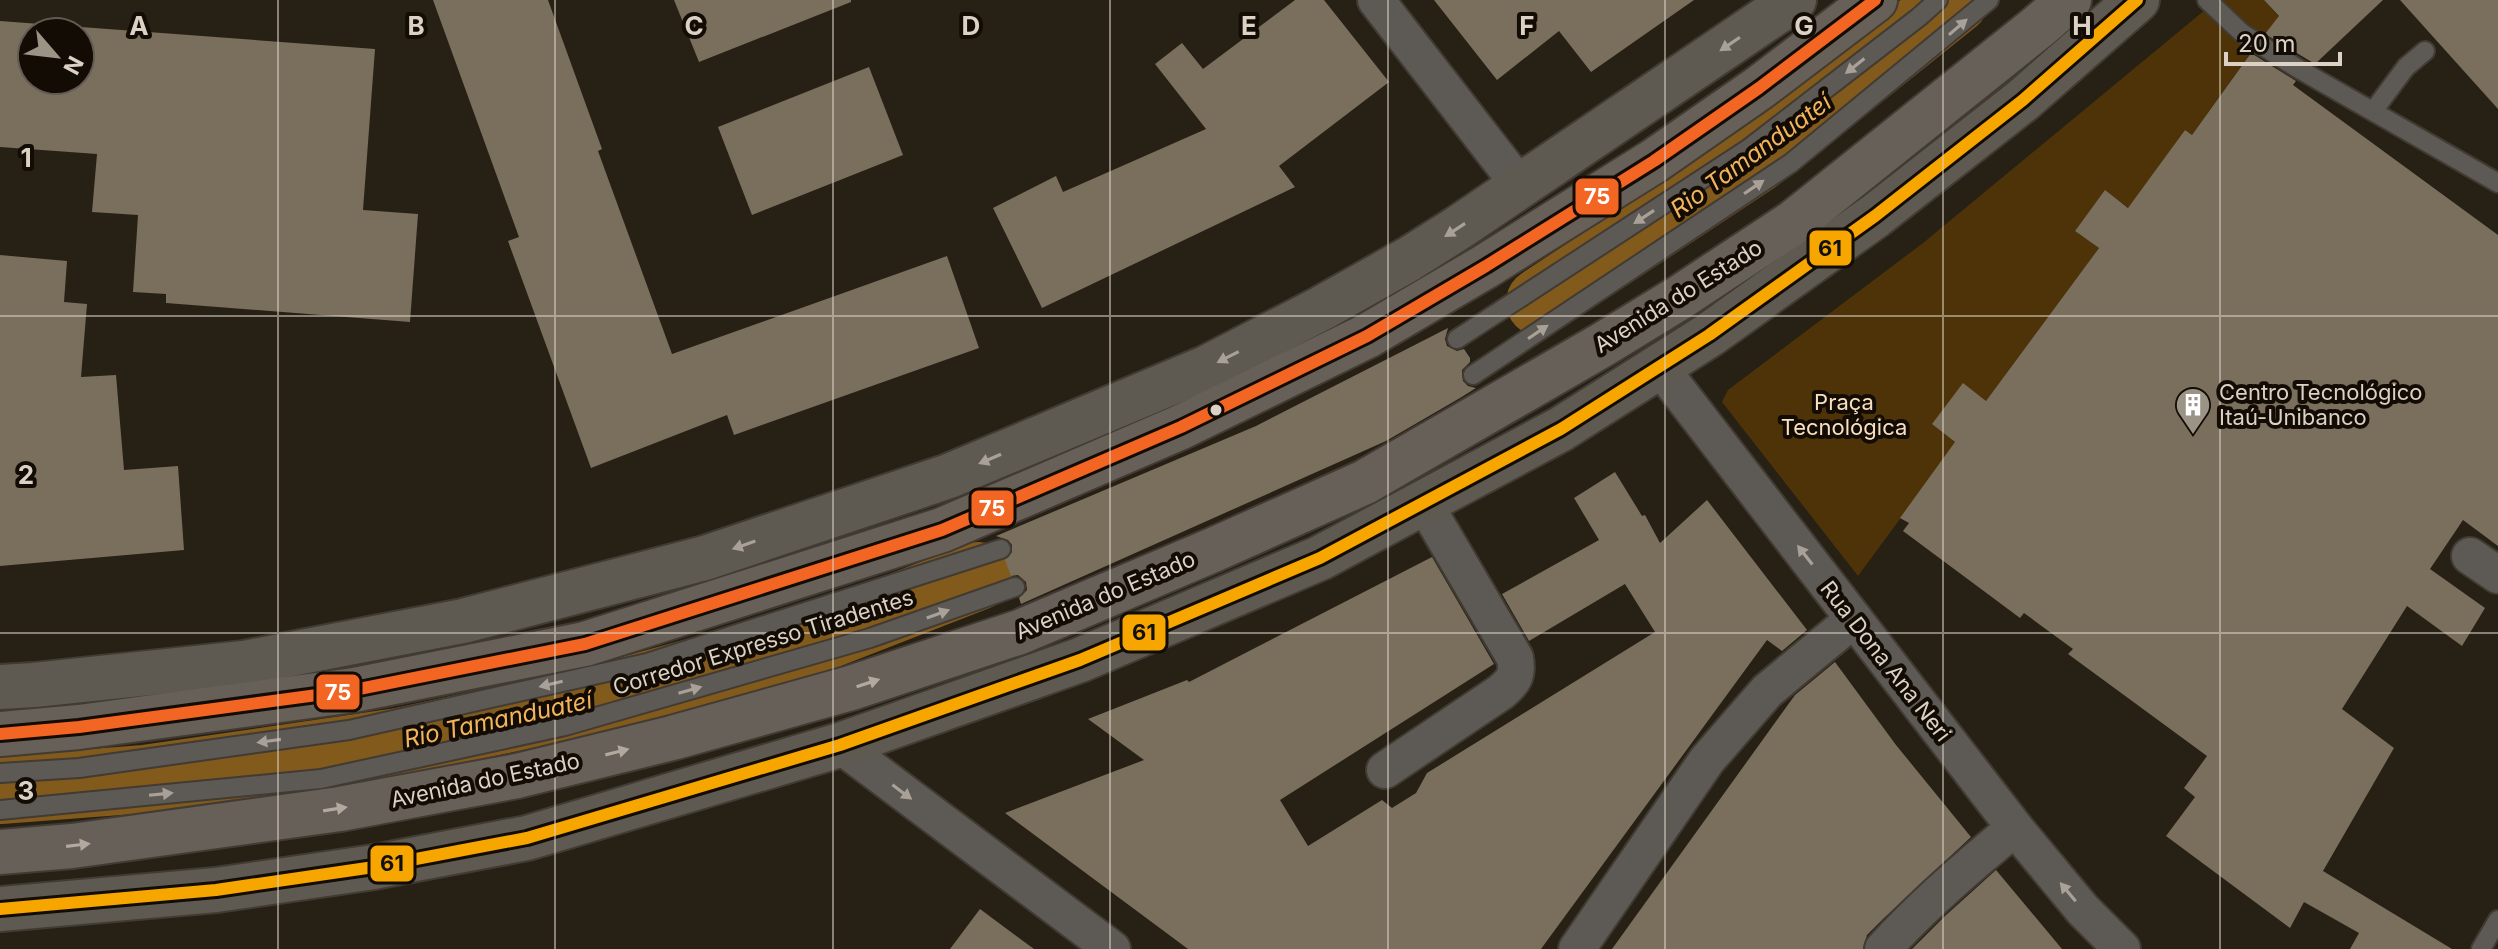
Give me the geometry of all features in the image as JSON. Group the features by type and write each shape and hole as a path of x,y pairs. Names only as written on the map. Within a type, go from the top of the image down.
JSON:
{"highway":[{"path":"0,734 79,727 354,690 585,644 942,530 1181,427 1367,336 1654,161 1759,88 1875,0"},
{"name":"Avenida do Estado","path":"0,852 88,844 340,809 517,776 672,738 851,688 1020,632 1365,482 1666,306 1794,222 2069,0"}],"main road":[{"path":"0,687 244,663 463,621 705,558 949,476 1206,368 1409,259 1794,0"},
{"name":"Avenida do Estado","path":"0,909 216,890 374,867 527,838 840,745 1095,654 1320,558 1561,429 1709,335 1875,216 2023,100 2137,0"}],"street":[{"path":"1376,0 1520,186"},
{"name":"Rua Dona Ana Neri","path":"1659,366 2015,828 2083,910 2122,949"},
{"path":"1385,770 1501,692 1512,683 1517,672 1515,658 1424,503"},
{"path":"1577,949 1707,760 1767,691 1854,619"},
{"path":"840,745 1112,949"},
{"path":"1883,949 1964,869 2015,828"}],"lane":[{"path":"1457,339 1748,149 1938,0"},
{"path":"1473,375 1791,163 1989,0"},
{"path":"2207,0 2242,33 2297,68 2498,183"},
{"path":"2374,110 2406,67 2425,51"},
{"name":"Corredor Expresso Tiradentes","path":"0,773 79,768 349,730 647,663 1001,549"},
{"name":"Corredor Expresso Tiradentes","path":"0,810 321,779 550,730 870,638 1015,587"},
{"path":"2481,949 2498,920"}],"green space":[{"name":"Praça Tecnológica","path":"2217,0 2264,0 2282,20 2250,54 2192,135 2185,130 2129,208 2105,191 2075,231 2099,248 1986,401 1963,384 1933,424 1956,443 1858,576 1722,402 1728,390 1923,243"}],"building":[{"path":"433,0 548,0 602,149 598,151 672,354 947,256 979,348 734,435 727,415 591,468 508,241 519,237"},
{"path":"674,0 851,0 851,2 699,62"},
{"path":"1295,0 1324,0 1389,82 1279,166 1295,187 1042,308 993,208 1056,176 1063,192 1206,129 1155,64 1182,43 1203,69"},
{"path":"1434,0 1694,0 1591,72 1559,31 1497,80"},
{"path":"2264,0 2383,0 2315,64 2265,34 2279,16"},
{"path":"2400,0 2498,0 2498,109"},
{"path":"0,21 16,22 16,96 96,96 96,28 375,49 363,210 418,214 410,322 166,303 166,294 133,292 138,215 92,212 97,154 0,147"},
{"name":"Centro Tecnológico Itaú-Unibanco","path":"2251,53 2296,81 2293,85 2498,235 2498,546 2463,520 2430,569 2485,608 2462,646 2407,606 2342,709 2394,748 2323,871 2452,949 2350,949 2359,933 2304,902 2290,928 2166,836 2195,797 2184,788 2207,756 2068,654 2073,649 2024,613 2020,618 1903,531 1909,523 1900,518 1955,442 1932,424 1963,383 1986,401 2099,248 2075,231 2105,190 2128,208 2185,130 2192,135"},
{"path":"869,67 903,155 752,215 718,127"},
{"path":"0,255 67,261 64,302 87,304 81,377 116,375 124,470 178,466 184,550 0,566"},
{"path":"1448,328 1447,346 1457,351 1464,349 1470,358 1462,370 1463,381 1476,388 1386,441 1021,604 1019,598 1027,590 1026,582 1018,575 1011,576 1005,560 1012,552 1012,545 996,536 1256,426"},
{"path":"1615,472 1660,543 1707,500 1807,630 1782,651 1767,640 1541,949 1188,949 1005,813 1144,760 1088,719 1187,680 1189,682 1432,557 1494,664 1280,800 1308,846 1382,800 1392,808 1416,793 1427,773 1655,632 1625,584 1529,641 1502,594 1599,540 1574,498"},
{"path":"1835,662 1896,745 1971,837 1867,935 1863,949 1612,949 1795,695"},
{"path":"1996,870 2062,949 1912,949 1945,916"},
{"path":"980,909 1034,949 950,949"}],"waterway":[{"name":"Rio Tamanduateí","path":"1540,302 1755,160 1955,0"},
{"name":"Rio Tamanduateí","path":"0,790 145,779 399,742 593,700 819,638 978,576"}],"transit line":[{"name":"75","path":"0,734 79,727 354,690 585,644 942,530 1181,427 1367,336 1654,161 1759,88 1875,0"},
{"name":"61","path":"0,909 216,890 374,867 527,838 840,745 1080,660 1320,558 1561,429 1709,335 1875,216 2023,100 2137,0"}],"place":[{"name":"Centro Tecnológico Itaú-Unibanco","path":"2193,436"}]}
